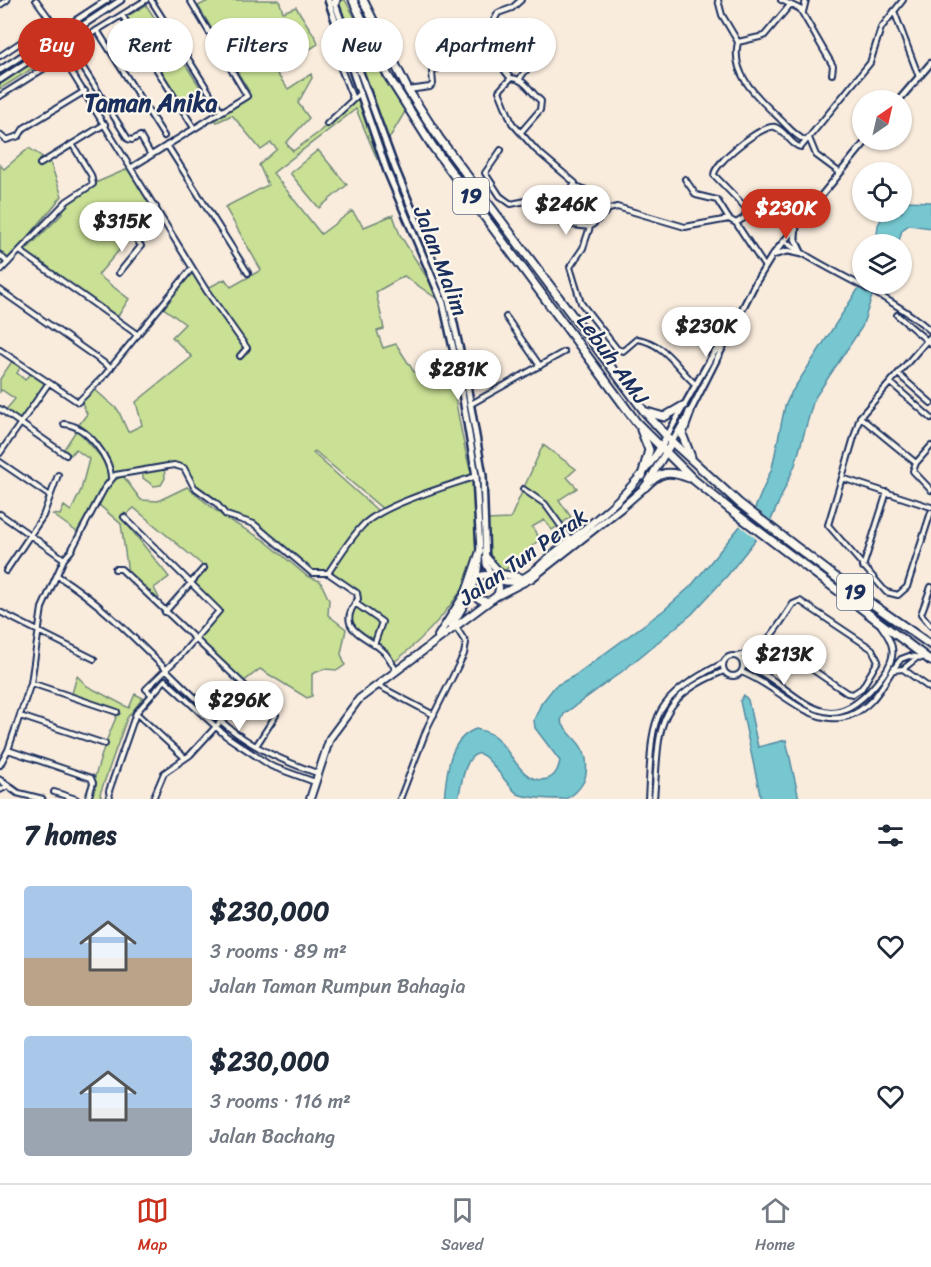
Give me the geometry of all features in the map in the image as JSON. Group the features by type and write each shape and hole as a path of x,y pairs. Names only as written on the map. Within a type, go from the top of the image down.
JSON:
{"highway":[{"name":"Lebuh AMJ","path":"353,0 388,76 433,147 637,423 694,480 731,510 931,661"},
{"name":"Lebuh AMJ","path":"363,0 408,90 444,145 644,411 696,465 737,502 931,645"},
{"path":"644,411 664,417 683,406"},
{"path":"690,412 683,440 696,465"},
{"path":"637,423 649,450 642,476"},
{"path":"645,487 656,476 666,471 694,480"}],"main road":[{"name":"Jalan Malim","path":"333,1 336,18"},
{"name":"Jalan Malim","path":"333,1 395,168 448,297 471,404 485,502 487,569 493,577"},
{"name":"Jalan Malim","path":"352,72 387,171 443,303 459,375 476,476 480,551 477,579"},
{"path":"664,451 670,439"},
{"name":"Jalan Tun Perak","path":"493,577 513,582 529,573 615,503 664,451"},
{"name":"Jalan Tun Perak","path":"310,799 317,773 336,726 352,706 377,684 495,597 532,578 645,487 664,451"},
{"path":"430,646 450,620 466,592 480,551"},
{"path":"486,557 501,574 515,577 529,573"},
{"path":"483,575 493,577 499,587 495,597 488,601 480,600 473,590 477,579 483,575"},
{"name":"Jalan Tun Perak","path":"445,634 473,590"}],"street":[{"path":"0,5 7,0"},
{"path":"36,0 48,18"},
{"path":"79,18 107,0"},
{"path":"94,18 121,0"},
{"path":"164,136 97,30 148,0 221,111"},
{"path":"132,167 247,96 190,0"},
{"path":"494,18 521,0"},
{"path":"718,0 722,15 738,42 735,54 744,80 761,101 796,136 807,139 816,155 839,172"},
{"path":"781,0 798,7 803,12 833,66 832,74"},
{"path":"803,12 806,0"},
{"path":"736,224 744,218 747,209 714,175 716,167 746,140 766,128 778,129 799,147 870,63 881,28 900,1"},
{"path":"738,42 764,36 790,5"},
{"path":"894,11 919,77"},
{"path":"122,15 194,128"},
{"path":"0,56 18,44"},
{"path":"0,70 18,58"},
{"path":"0,96 61,58 85,91 192,268 247,348 240,356"},
{"path":"908,90 931,63"},
{"path":"0,80 18,68"},
{"path":"86,72 128,139 132,140 140,136 151,155"},
{"path":"342,72 353,99"},
{"path":"408,90 430,87 433,84 432,72"},
{"path":"506,72 511,78"},
{"path":"520,79 526,72"},
{"path":"521,132 542,105 541,101 520,79 511,78 501,85 500,98 512,123 536,150 574,180 576,186 586,190 591,197"},
{"path":"0,135 4,139 12,140 19,136 24,128 85,91"},
{"path":"327,124 359,94"},
{"path":"40,164 105,124"},
{"path":"0,271 67,201 93,184 92,175 72,144"},
{"path":"167,145 248,273"},
{"path":"501,150 485,173 503,199 511,204 526,201 541,205 553,218 564,224 590,227"},
{"path":"670,439 690,412 726,339 772,256 798,221 858,150"},
{"path":"685,179 696,195 717,201 729,219 736,224 765,267"},
{"path":"553,218 576,186"},
{"path":"492,208 503,199"},
{"path":"119,273 141,246 135,237 135,232 156,207"},
{"path":"695,384 672,358 641,339 633,340 626,350 620,351 581,303 570,267 583,248 590,227 612,207 685,227 729,219"},
{"path":"798,221 795,239 802,254"},
{"path":"783,240 802,254 854,283 884,296 910,313 931,331"},
{"path":"20,251 138,335"},
{"path":"772,256 788,251 802,254"},
{"path":"0,255 8,263"},
{"path":"0,350 75,402 81,401 111,368 192,268"},
{"path":"0,290 111,368"},
{"path":"897,315 929,342"},
{"path":"506,317 540,366"},
{"path":"931,336 929,342 860,417 828,525 886,592 898,595 904,593 931,512"},
{"path":"670,439 683,406 695,384 713,354 726,339"},
{"path":"471,404 564,352"},
{"path":"898,374 931,403"},
{"path":"891,383 931,418"},
{"path":"0,453 48,384"},
{"path":"0,409 66,455"},
{"path":"860,417 915,465"},
{"path":"0,765 8,750 31,683 42,608 64,559 71,551 111,479 111,470 89,437 77,427 64,424"},
{"path":"931,446 915,465 915,476 931,490"},
{"path":"0,462 50,496"},
{"path":"111,479 122,473 174,465 184,468 194,487 216,503 226,515 254,524 312,573 328,573 357,593 359,597 349,618 353,629 386,654 396,670"},
{"path":"6,571 44,516 58,475"},
{"path":"328,573 358,532 370,520 434,490 476,476"},
{"path":"842,478 931,507"},
{"path":"523,489 544,504 572,540"},
{"path":"863,567 887,492"},
{"path":"0,514 64,559"},
{"path":"124,517 219,611 146,689 152,695"},
{"path":"165,612 204,568"},
{"path":"115,569 121,569 276,715 256,746"},
{"path":"58,576 99,604 221,721 256,746 284,761 317,773"},
{"path":"931,587 921,614 931,626"},
{"path":"648,799 654,729 660,712 678,688 723,663 728,656 738,657 753,652 769,640 793,604 800,601 863,642 878,656 877,665 862,688 853,693 847,693 769,640"},
{"path":"356,603 382,622 374,645"},
{"path":"924,606 931,605"},
{"path":"0,612 94,659"},
{"path":"738,657 743,664 799,702 824,710 843,710 868,695 892,661 893,645 879,623"},
{"path":"400,799 434,716 466,648 466,643 456,627"},
{"path":"741,672 809,714 836,717 864,708 906,657 919,657 931,661"},
{"path":"893,670 903,669 919,657"},
{"path":"723,663 724,671 731,676 741,672"},
{"path":"741,672 743,664"},
{"path":"903,669 931,689"},
{"path":"654,799 662,725 670,708 682,692 724,671"},
{"path":"109,798 136,713 165,680 226,736 272,766 315,782"},
{"path":"31,683 117,712"},
{"path":"377,684 434,716"},
{"path":"136,713 185,758"},
{"path":"20,716 105,744"},
{"path":"153,799 164,773 185,758 221,721"},
{"path":"8,750 93,780 88,799"},
{"path":"0,780 6,787 21,794 42,799"},
{"path":"0,790 6,787"},
{"path":"54,792 76,799"}],"green space":[{"path":"210,0 279,0 283,12 296,7 303,18 205,18 198,6"},
{"path":"336,0 345,0 355,18 342,18"},
{"path":"146,5 155,18 124,18"},
{"path":"309,27 317,40 318,44 309,50"},
{"path":"18,68 18,72 27,72 0,89 0,80"},
{"path":"158,72 190,72 204,93 181,108"},
{"path":"238,72 276,72 288,89 311,74 312,78 298,103 309,118 286,143 293,151 318,133 359,94 367,90 361,72 385,72 406,110 377,159 356,109 273,173 321,234 352,211 364,227 393,215 400,235 443,303 404,276 376,292 384,329 377,331 383,348 396,344 414,372 451,376 469,463 479,494 485,502 486,520 510,519 543,445 576,469 567,477 577,488 559,500 571,517 552,530 544,520 532,527 540,539 501,574 490,564 480,562 441,617 419,641 392,664 382,650 353,629 351,611 356,593 328,573 312,573 284,552 269,536 249,522 228,512 193,484 184,467 164,466 165,478 161,485 154,486 143,478 143,470 110,476 77,532 52,514 60,515 64,506 71,511 81,490 89,459 75,449 71,455 64,449 77,429 110,468 106,455 95,437 78,426 87,414 81,401 93,388 118,410 128,432 142,425 136,402 192,357 172,337 185,324 161,306 192,268 206,289 225,279 231,287 261,270 225,207 268,185 259,165 277,149 271,143 261,150 232,115 217,122 212,117 247,96 249,91","holes":["315,451 385,511 366,522 377,510 313,453"]},
{"path":"29,148 50,162 62,196 0,271 0,165 4,169"},
{"path":"318,150 347,185 319,208 290,173"},
{"path":"130,168 156,207 98,275 129,299 116,319 23,253 61,215 67,201 93,184"},
{"path":"13,360 21,366 17,373 25,380 31,372 48,384 21,423 4,412 15,399 2,390 0,392 0,379"},
{"path":"123,476 141,500 158,501 187,487 225,518 264,540 307,576 320,581 329,600 328,615 346,629 341,654 345,665 338,670 324,669 312,674 312,696 307,698 260,669 243,682 198,640 221,612 194,584 206,568 134,508 122,518 169,577 154,588 159,598 154,601 128,573 121,524 98,504 113,481"},
{"path":"77,676 87,686 129,708 135,694 143,698 127,718 100,794 102,799 88,799 105,744 117,715 71,697"}],"water":[{"path":"912,201 931,202 931,228 909,225 902,230 901,234 877,234 880,222 912,222"},
{"path":"855,294 873,294 862,327 814,399 795,465 771,520 727,576 692,614 624,670 564,714 561,721 579,743 586,759 586,776 580,787 573,795 564,799 523,796 513,790 486,758 477,754 466,767 458,799 444,799 448,768 454,749 460,740 476,729 494,736 523,772 530,777 538,780 547,779 555,774 560,761 535,728 534,720 541,704 555,686 574,676 664,610 691,586 755,508 772,468 785,406"},
{"path":"744,695 748,700 758,747 786,740 799,799 761,799 740,701"}],"pier":[{"path":"752,506 773,522 759,541 738,524"}],"district":[{"name":"Taman Anika","path":"151,103"}]}
